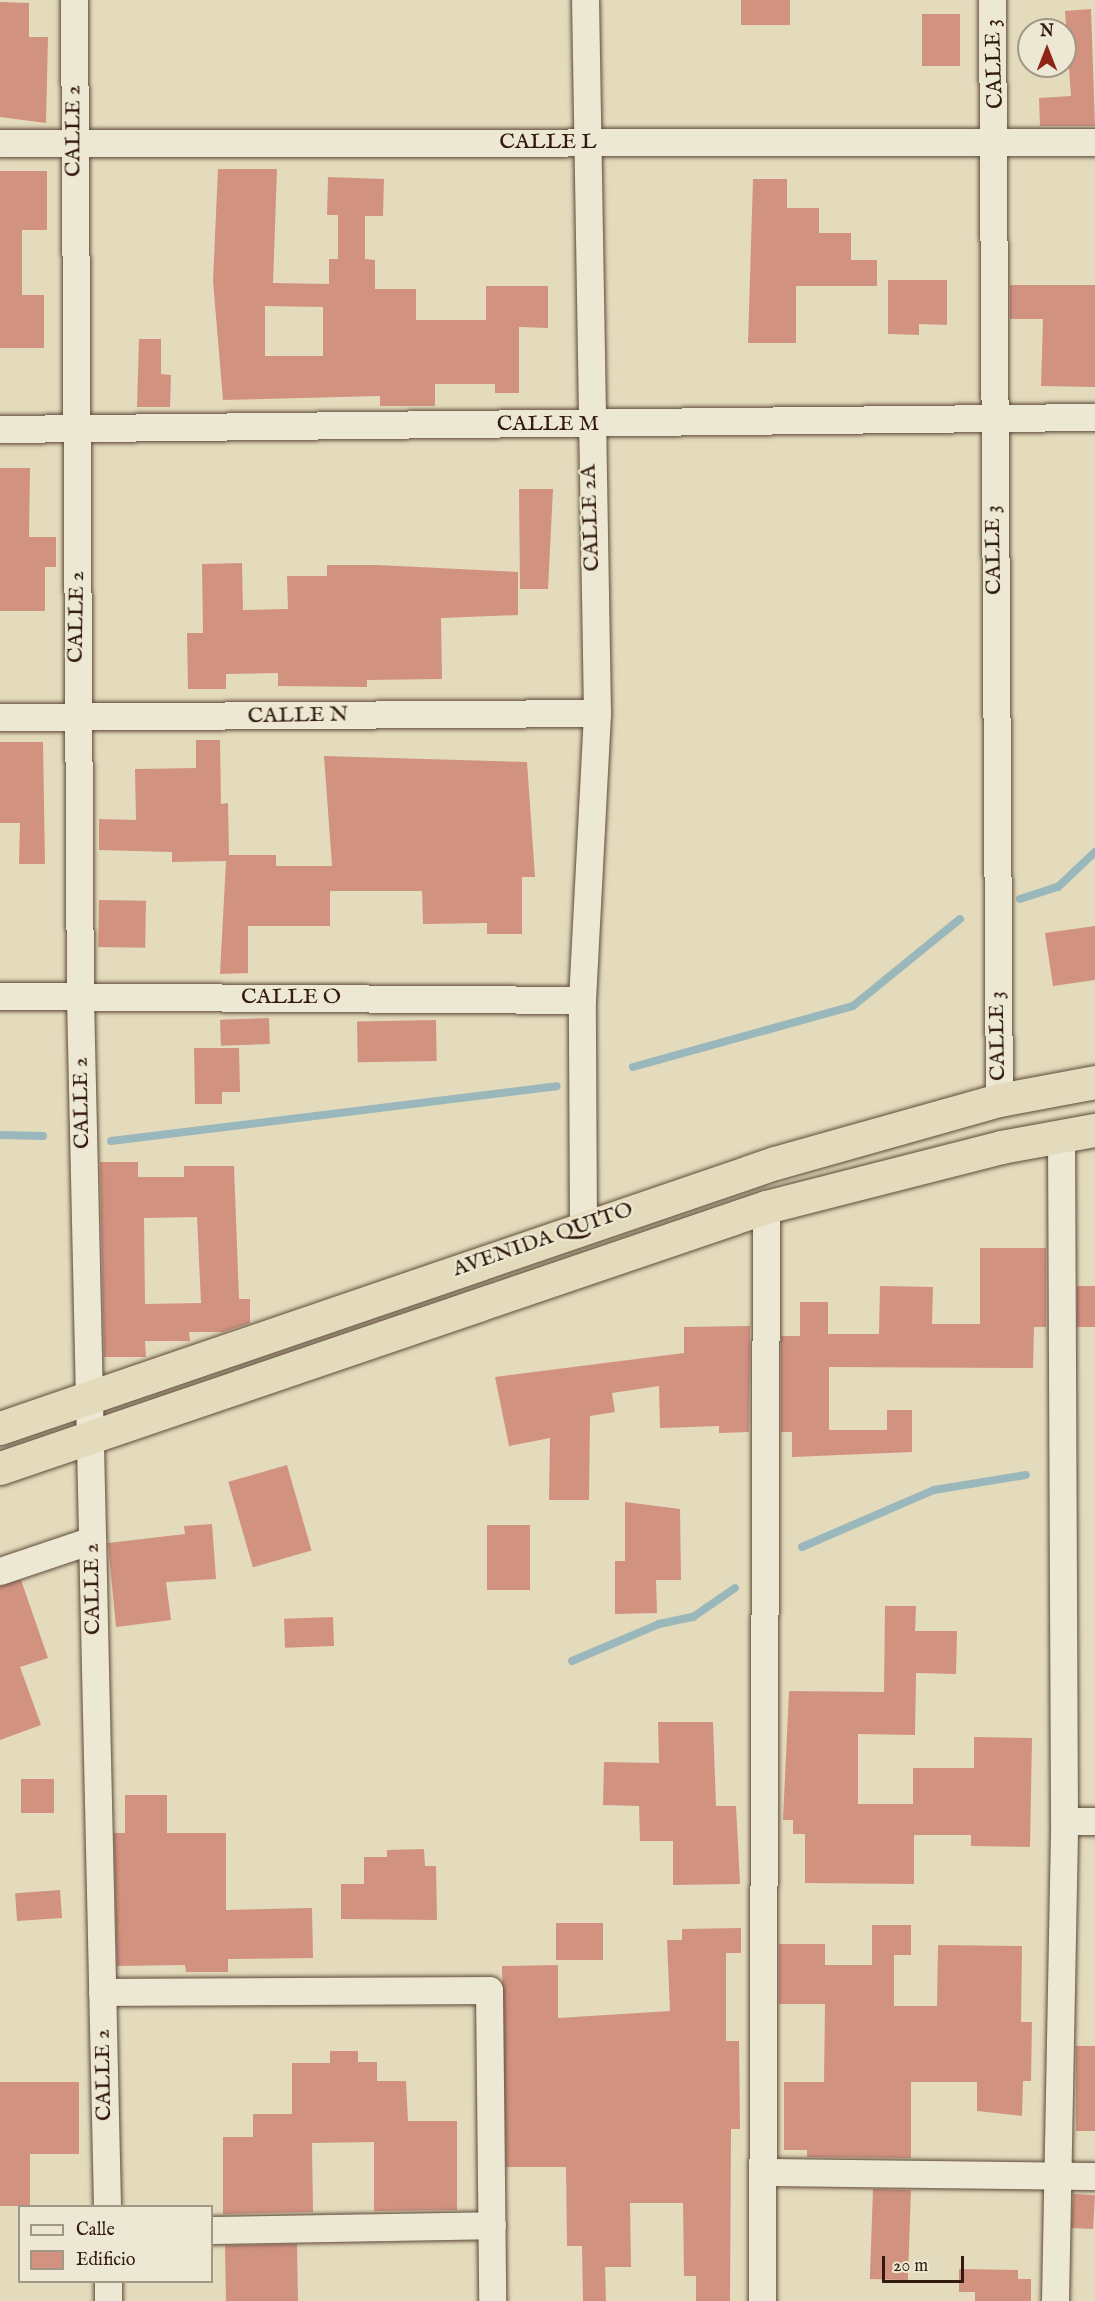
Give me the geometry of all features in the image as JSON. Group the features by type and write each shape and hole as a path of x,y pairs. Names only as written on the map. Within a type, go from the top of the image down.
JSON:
{"highway":[{"name":"AVENIDA QUITO","path":"0,1428 583,1226 999,1100 1095,1082"},
{"name":"AVENIDA QUITO","path":"0,1468 766,1207 1001,1147 1061,1138 1095,1130"}],"street":[{"name":"CALLE 2","path":"74,0 73,144 79,428 76,719 80,997 87,1438 92,1540 106,2205"},
{"name":"CALLE 2A","path":"583,1226 582,1000 597,713 588,425 584,144 585,0"},
{"name":"CALLE 3","path":"993,0 997,142 993,419 999,1100"},
{"name":"CALLE L","path":"0,143 1095,142"},
{"name":"CALLE M","path":"0,429 588,425 1095,417"},
{"name":"CALLE N","path":"0,717 76,719 597,713"},
{"name":"CALLE O","path":"0,996 582,1000"},
{"path":"1055,2301 1055,2176 1064,1821 1061,1138"},
{"path":"762,2301 766,1207"},
{"path":"0,1572 92,1540"},
{"path":"1064,1821 1095,1821"},
{"path":"102,1992 489,1990 492,2301"},
{"path":"764,2172 1095,2176"},
{"path":"213,2230 492,2225"},
{"path":"108,2283 108,2301"}],"building":[{"path":"741,0 790,0 790,25 741,25"},
{"path":"0,2 29,3 29,37 48,37 46,123 0,117"},
{"path":"1091,9 1095,126 1040,126 1039,98 1071,96 1070,78 1077,78 1077,18 1065,18 1065,11"},
{"path":"922,14 960,14 960,66 922,66"},
{"path":"218,169 277,169 273,283 329,284 329,259 338,259 338,215 327,215 328,177 384,179 383,216 365,216 365,259 375,260 375,289 416,289 416,320 486,320 486,286 548,286 548,328 519,327 519,393 495,393 495,384 435,384 435,406 380,406 380,396 223,400 213,281","holes":["265,306 323,307 323,356 265,356"]},
{"path":"0,171 47,171 47,230 22,230 22,295 44,295 44,348 0,348"},
{"path":"753,179 787,179 787,208 819,208 819,233 851,233 851,260 877,260 877,286 796,286 796,343 748,343"},
{"path":"888,280 947,280 947,325 919,324 919,335 888,334"},
{"path":"1010,285 1095,285 1095,387 1041,386 1043,319 1010,319"},
{"path":"139,339 161,339 161,374 171,375 170,407 137,407"},
{"path":"0,468 30,468 29,537 56,537 56,567 45,567 45,611 0,611"},
{"path":"519,489 553,489 548,589 520,589"},
{"path":"242,563 243,610 288,609 287,576 327,576 327,565 377,565 518,572 518,615 441,618 442,679 367,680 367,687 278,686 278,673 226,674 226,689 188,689 187,633 203,633 202,564"},
{"path":"196,740 220,740 221,804 228,803 229,855 276,855 276,866 332,866 324,756 527,762 535,877 522,877 522,934 487,934 487,923 423,924 422,891 330,891 330,926 248,926 248,973 220,974 226,861 172,862 172,852 99,850 99,819 136,820 135,769 196,768"},
{"path":"0,742 43,742 45,864 19,864 20,823 0,823"},
{"path":"99,900 146,901 145,948 98,947"},
{"path":"1095,926 1095,980 1053,986 1045,933"},
{"path":"269,1018 270,1044 221,1046 220,1020"},
{"path":"436,1020 437,1061 358,1062 357,1021"},
{"path":"194,1048 239,1048 240,1092 222,1092 222,1104 195,1104"},
{"path":"100,1162 138,1162 138,1177 184,1177 184,1166 234,1166 239,1299 250,1299 250,1323 223,1332 189,1332 190,1341 145,1341 146,1357 104,1357","holes":["197,1217 201,1303 145,1304 144,1218"]},
{"path":"980,1248 1046,1248 1046,1327 1034,1327 1033,1368 829,1367 829,1430 887,1430 887,1410 912,1410 912,1452 792,1457 792,1432 781,1432 781,1336 800,1336 800,1302 828,1302 828,1334 879,1334 880,1286 933,1287 932,1324 980,1324"},
{"path":"1077,1286 1095,1286 1095,1327 1077,1327"},
{"path":"750,1326 749,1432 719,1433 719,1426 660,1428 659,1386 612,1393 615,1412 590,1416 589,1500 549,1500 550,1438 509,1446 495,1377 684,1353 684,1327"},
{"path":"287,1465 312,1551 253,1567 228,1482"},
{"path":"625,1502 680,1509 681,1580 656,1580 657,1613 615,1614 615,1561 625,1561"},
{"path":"212,1524 216,1579 166,1582 171,1620 116,1627 108,1543 185,1534 184,1526"},
{"path":"487,1525 530,1525 530,1590 487,1590"},
{"path":"21,1580 48,1658 20,1667 41,1725 0,1740 0,1586"},
{"path":"885,1606 916,1606 915,1631 957,1631 956,1674 916,1673 915,1735 858,1734 858,1804 913,1804 913,1768 974,1768 974,1737 1032,1738 1030,1847 971,1846 971,1835 914,1835 914,1884 805,1883 805,1834 793,1834 793,1820 783,1820 789,1691 884,1692"},
{"path":"333,1617 334,1646 285,1648 284,1619"},
{"path":"658,1722 713,1722 716,1806 736,1806 740,1884 673,1885 673,1841 640,1841 639,1806 603,1805 604,1762 659,1763"},
{"path":"21,1779 54,1779 54,1813 21,1813"},
{"path":"125,1795 167,1795 167,1833 226,1833 226,1910 312,1908 313,1958 228,1959 228,1972 186,1972 185,1965 117,1966 114,1833 125,1833"},
{"path":"424,1849 425,1866 436,1866 437,1920 341,1919 341,1884 364,1884 364,1857 387,1857 387,1850"},
{"path":"60,1890 62,1918 17,1921 15,1893"},
{"path":"556,1923 603,1923 603,1960 556,1960"},
{"path":"872,1925 911,1925 911,1955 894,1955 894,2006 937,2006 938,1945 1022,1946 1021,2022 1032,2022 1031,2081 1023,2081 1022,2116 977,2111 977,2082 911,2082 911,2158 807,2157 807,2150 784,2150 784,2082 824,2082 825,2004 779,2004 779,1944 825,1944 825,1965 872,1965"},
{"path":"741,1928 741,1953 726,1953 726,2041 739,2041 740,2129 731,2129 730,2301 696,2301 696,2276 684,2276 683,2203 630,2203 631,2267 605,2267 606,2301 583,2301 582,2246 567,2246 566,2167 506,2167 502,1966 558,1965 558,2018 670,2011 667,1940 682,1940 682,1929"},
{"path":"1076,2046 1095,2046 1095,2131 1076,2131"},
{"path":"330,2051 358,2051 358,2062 377,2062 377,2081 406,2081 408,2121 457,2121 457,2210 374,2211 374,2142 312,2143 313,2212 223,2214 223,2137 253,2137 253,2114 292,2114 292,2063 330,2063"},
{"path":"0,2082 79,2082 79,2154 30,2154 30,2205 0,2206"},
{"path":"873,2189 911,2190 908,2280 870,2279"},
{"path":"1073,2194 1095,2195 1093,2229 1071,2228"},
{"path":"297,2244 298,2301 226,2301 225,2245"},
{"path":"959,2269 1018,2270 1018,2279 1031,2279 1031,2301 975,2301 975,2292 959,2292"}],"waterway":[{"path":"1020,899 1058,887 1095,852"},
{"path":"633,1067 853,1006 960,919"},
{"path":"111,1141 557,1086"},
{"path":"0,1135 43,1136"},
{"path":"802,1547 934,1490 1026,1475"},
{"path":"572,1661 659,1624 693,1617 735,1588"}]}
